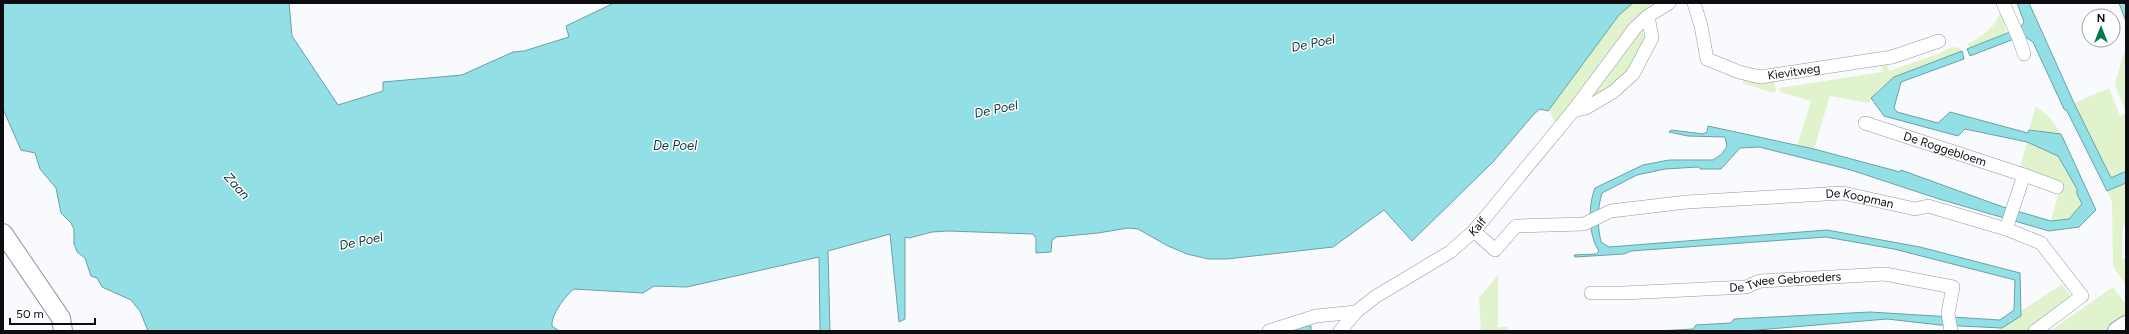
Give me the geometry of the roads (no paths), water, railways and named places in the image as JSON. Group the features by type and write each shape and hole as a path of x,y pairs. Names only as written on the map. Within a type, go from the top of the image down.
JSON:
{"street":[{"name":"Kalf","path":"1343,329 1356,312 1381,294 1450,252 1474,231 1573,111 1617,50 1648,16 1669,3"},
{"name":"Kievitweg","path":"1694,3 1701,26 1707,59 1740,72 1760,77 1892,57 1939,41"},
{"path":"2003,3 2014,26 2024,54"},
{"path":"1573,111 1586,108 1613,92 1633,74 1652,38 1648,16"},
{"name":"De Roggebloem","path":"1865,123 2057,187"},
{"path":"2007,225 2024,175"},
{"name":"De Koopman","path":"1474,231 1495,250 1516,226 1584,224 1598,216 1687,202 1843,193 1915,209 1928,206 2007,225 2041,243 2082,296 2035,331"},
{"path":"3,233 61,318 63,331"},
{"name":"De Twee Gebroeders","path":"1591,293 1624,293 1746,287 1760,281 1885,274 1953,287 1948,313 1950,330"},
{"path":"1269,331 1316,316 1356,312"},
{"path":"2117,331 2126,325"}],"water":[{"name":"De Poel","path":"3,3 289,3 292,36 338,105 383,91 383,82 462,75 513,52 524,51 569,37 566,26 614,3 1633,3 1619,15 1548,111 1540,109 1534,114 1493,162 1412,241 1384,210 1333,247 1227,259 1208,259 1187,254 1168,246 1138,229 1128,228 1098,233 1056,237 1052,240 1051,252 1036,253 1036,238 1033,234 948,231 932,232 909,238 905,237 905,319 899,322 890,234 828,251 830,331 820,331 819,257 687,287 654,286 643,293 574,289 556,311 552,322 552,326 559,331 148,331 140,311 131,300 102,287 97,278 91,276 85,258 77,252 74,244 74,229 71,223 61,213 56,188 40,169 35,153 21,150 3,109"},
{"path":"2017,3 2029,3 2074,103 2111,178 2126,171 2126,183 2107,191 2067,111 2064,109 2033,42 2024,36 1970,56 1967,49 2020,28 2024,22"},
{"path":"2119,3 2126,3 2126,22 2121,8"},
{"path":"1962,51 1964,59 1901,82 1894,108 1897,112 1938,123 1950,112 2028,133 2029,130 2061,134 2096,210 2079,227 2049,231 1939,199 1851,170 1759,147 1740,148 1721,169 1701,169 1698,167 1665,169 1637,175 1602,193 1598,211 1599,229 1601,242 1609,247 1827,230 1920,247 2020,273 2021,316 2002,328 1940,325 1887,319 1746,331 1657,331 1693,329 1696,325 1731,323 1734,319 1870,312 2000,320 2014,310 2015,280 1894,249 1826,237 1631,251 1624,254 1575,257 1574,255 1596,254 1599,251 1595,244 1590,220 1591,203 1595,188 1643,165 1669,160 1713,160 1722,154 1727,146 1725,137 1688,136 1669,132 1671,130 1703,134 1707,132 1708,126 1814,149 1900,172 1901,170 2003,207 2051,221 2069,219 2082,204 2077,194 2077,189 2058,156 2027,142 1965,129 1958,136 1884,116 1871,98 1894,77"},
{"path":"1306,326 1311,326 1311,331 1291,331"}],"water label":[{"name":"Zaan","path":"237,186"}]}
